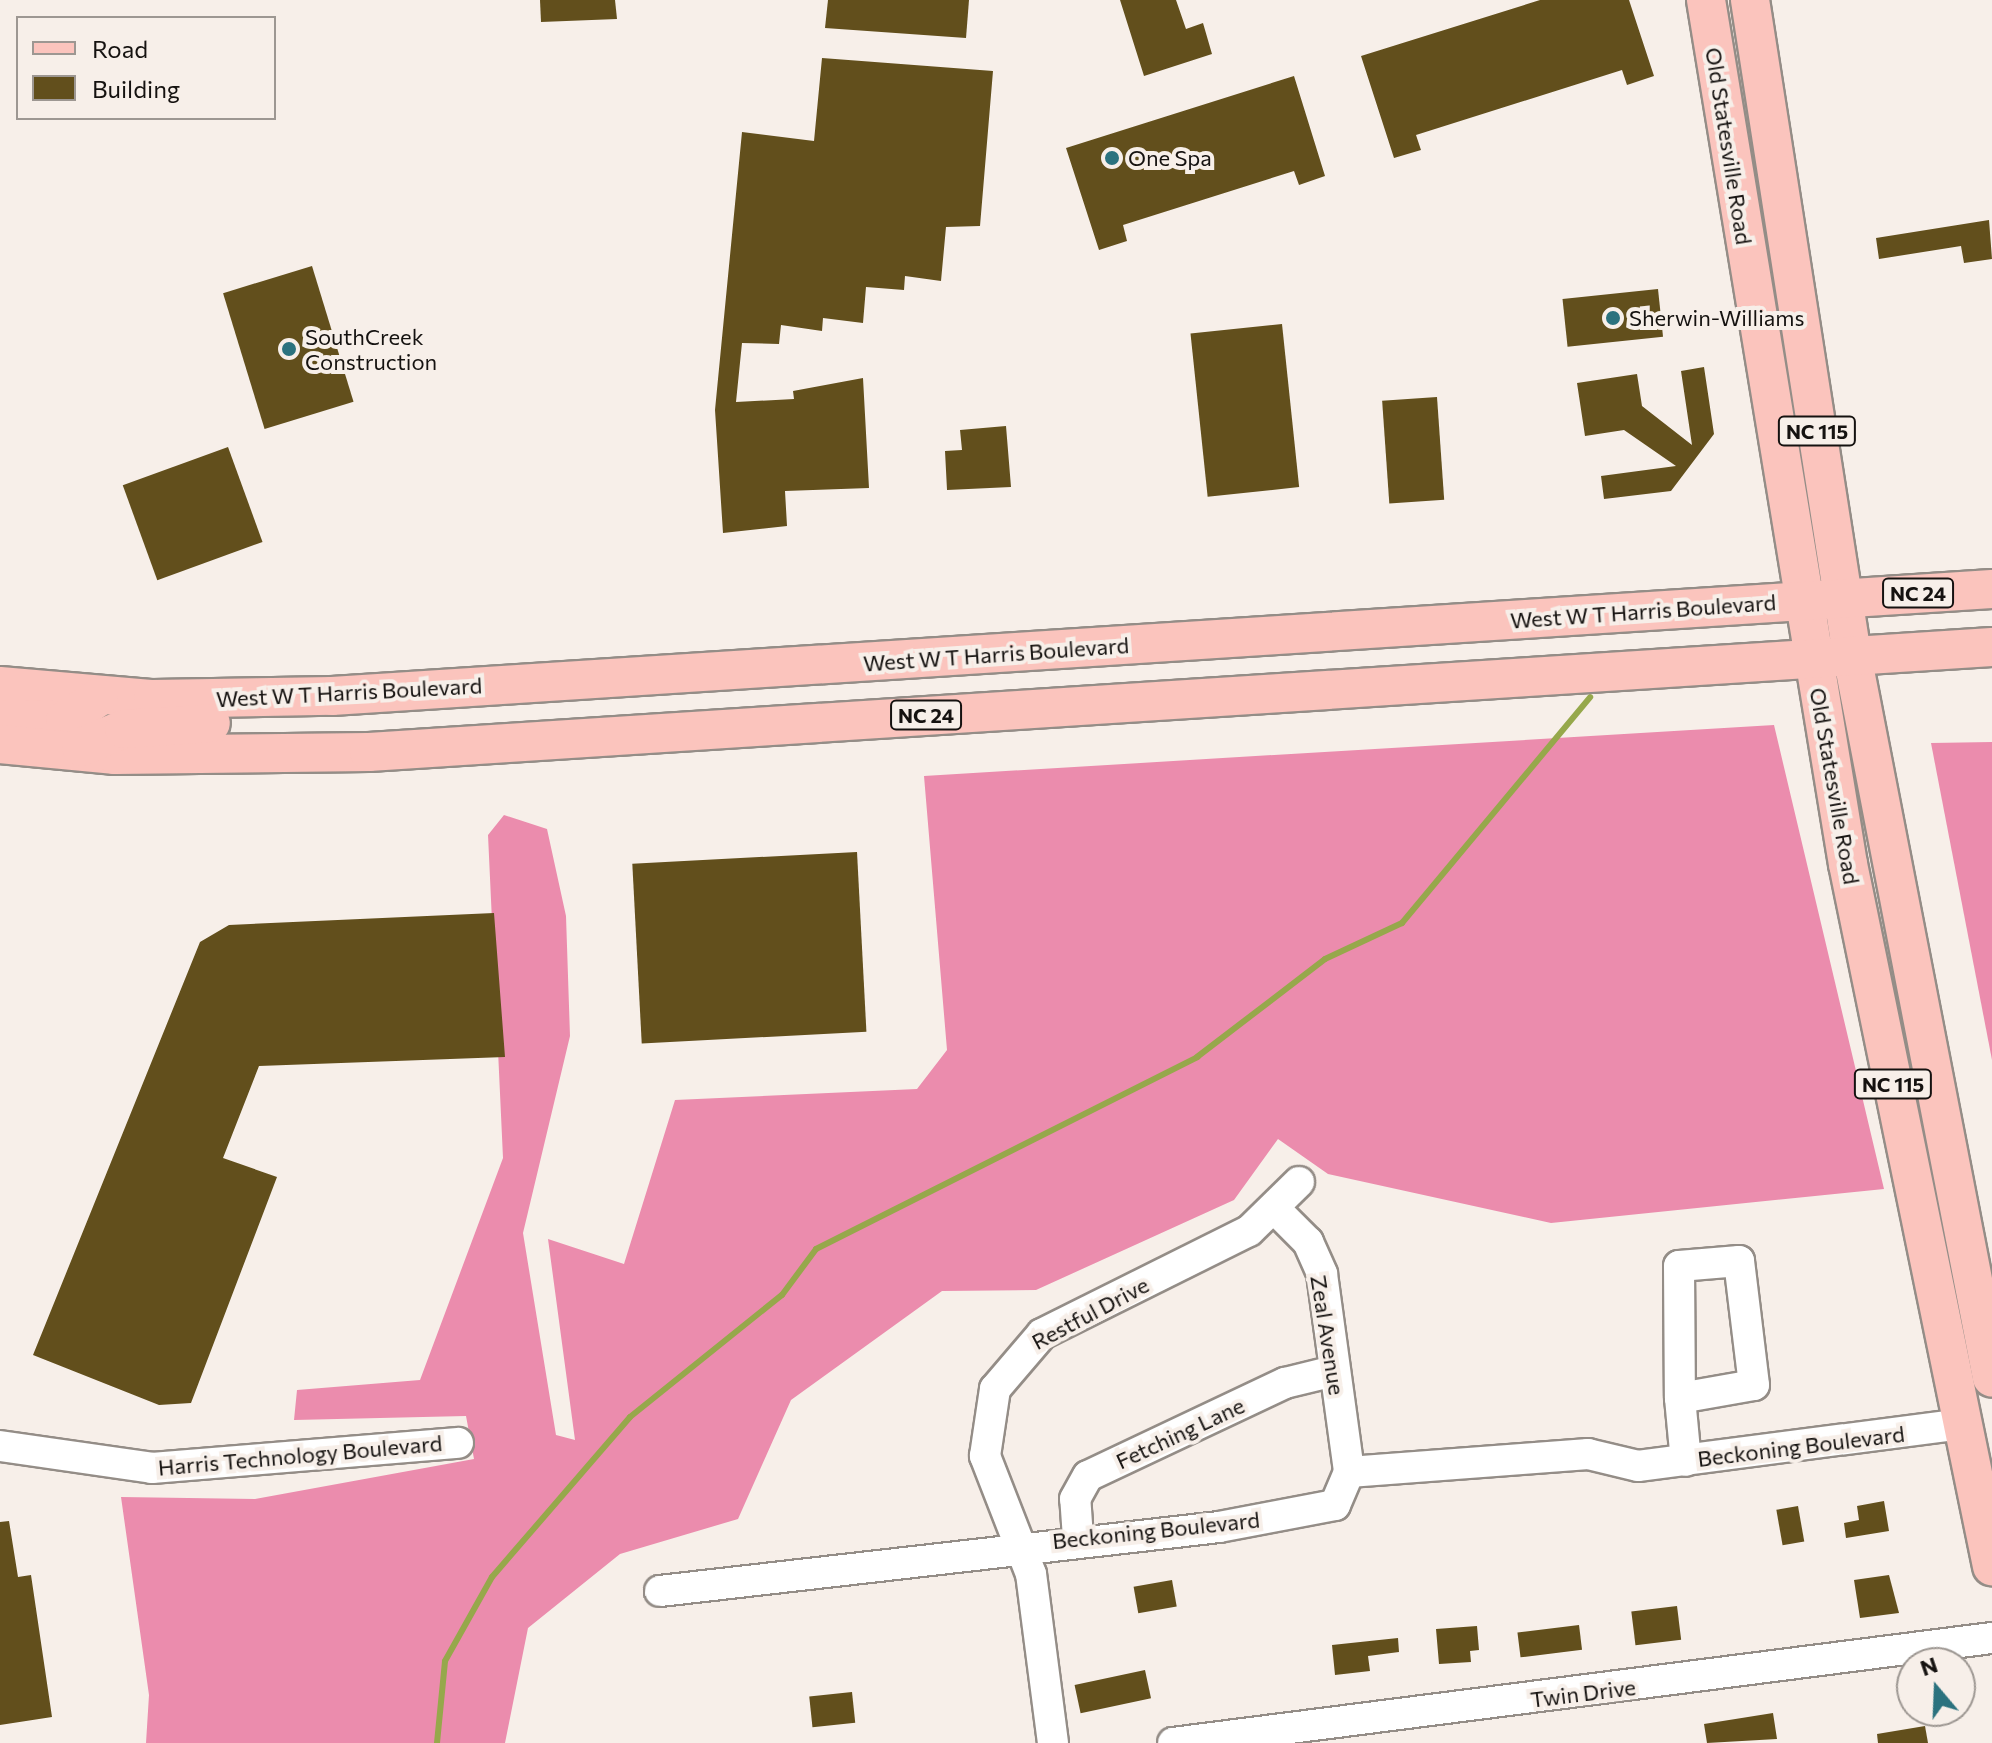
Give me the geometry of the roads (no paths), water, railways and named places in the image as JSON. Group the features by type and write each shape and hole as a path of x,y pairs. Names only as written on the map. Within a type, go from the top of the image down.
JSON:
{"main road":[{"name":"Old Statesville Road","path":"1706,0 1812,659 1992,1566"},
{"path":"1726,0 1739,34 1762,203 1804,347"},
{"name":"Old Statesville Road","path":"1750,0 1852,655 1992,1378"},
{"name":"West W T Harris Boulevard","path":"0,686 99,697 239,700 1992,589"},
{"name":"NC 24","path":"0,744 74,753 369,752 1992,647"},
{"path":"74,753 124,729 337,713 483,686"},
{"path":"0,719 65,720 99,697"}],"street":[{"name":"Restful Drive","path":"1053,1743 1031,1574 985,1456 989,1408 1008,1367 1042,1334 1277,1211 1299,1182"},
{"name":"Zeal Avenue","path":"1277,1211 1308,1242 1322,1274 1349,1472"},
{"path":"1680,1398 1754,1385 1739,1261 1679,1266 1680,1398 1686,1461"},
{"name":"Fetching Lane","path":"1078,1538 1075,1499 1088,1476 1285,1383 1334,1371"},
{"name":"Beckoning Boulevard","path":"660,1591 1078,1538 1219,1527 1335,1505 1349,1472 1588,1454 1638,1466 1963,1424"},
{"name":"Harris Technology Boulevard","path":"0,1446 152,1468 458,1443"},
{"name":"Twin Drive","path":"1173,1743 1992,1638"}],"waterway":[{"path":"437,1743 445,1661 492,1577 630,1417 782,1295 816,1249 1197,1057 1325,959 1402,923 1590,697"}],"place":[{"name":"One Spa","path":"1112,158"},
{"name":"Sherwin-Williams","path":"1613,318"},
{"name":"SouthCreek Construction","path":"289,349"}]}
